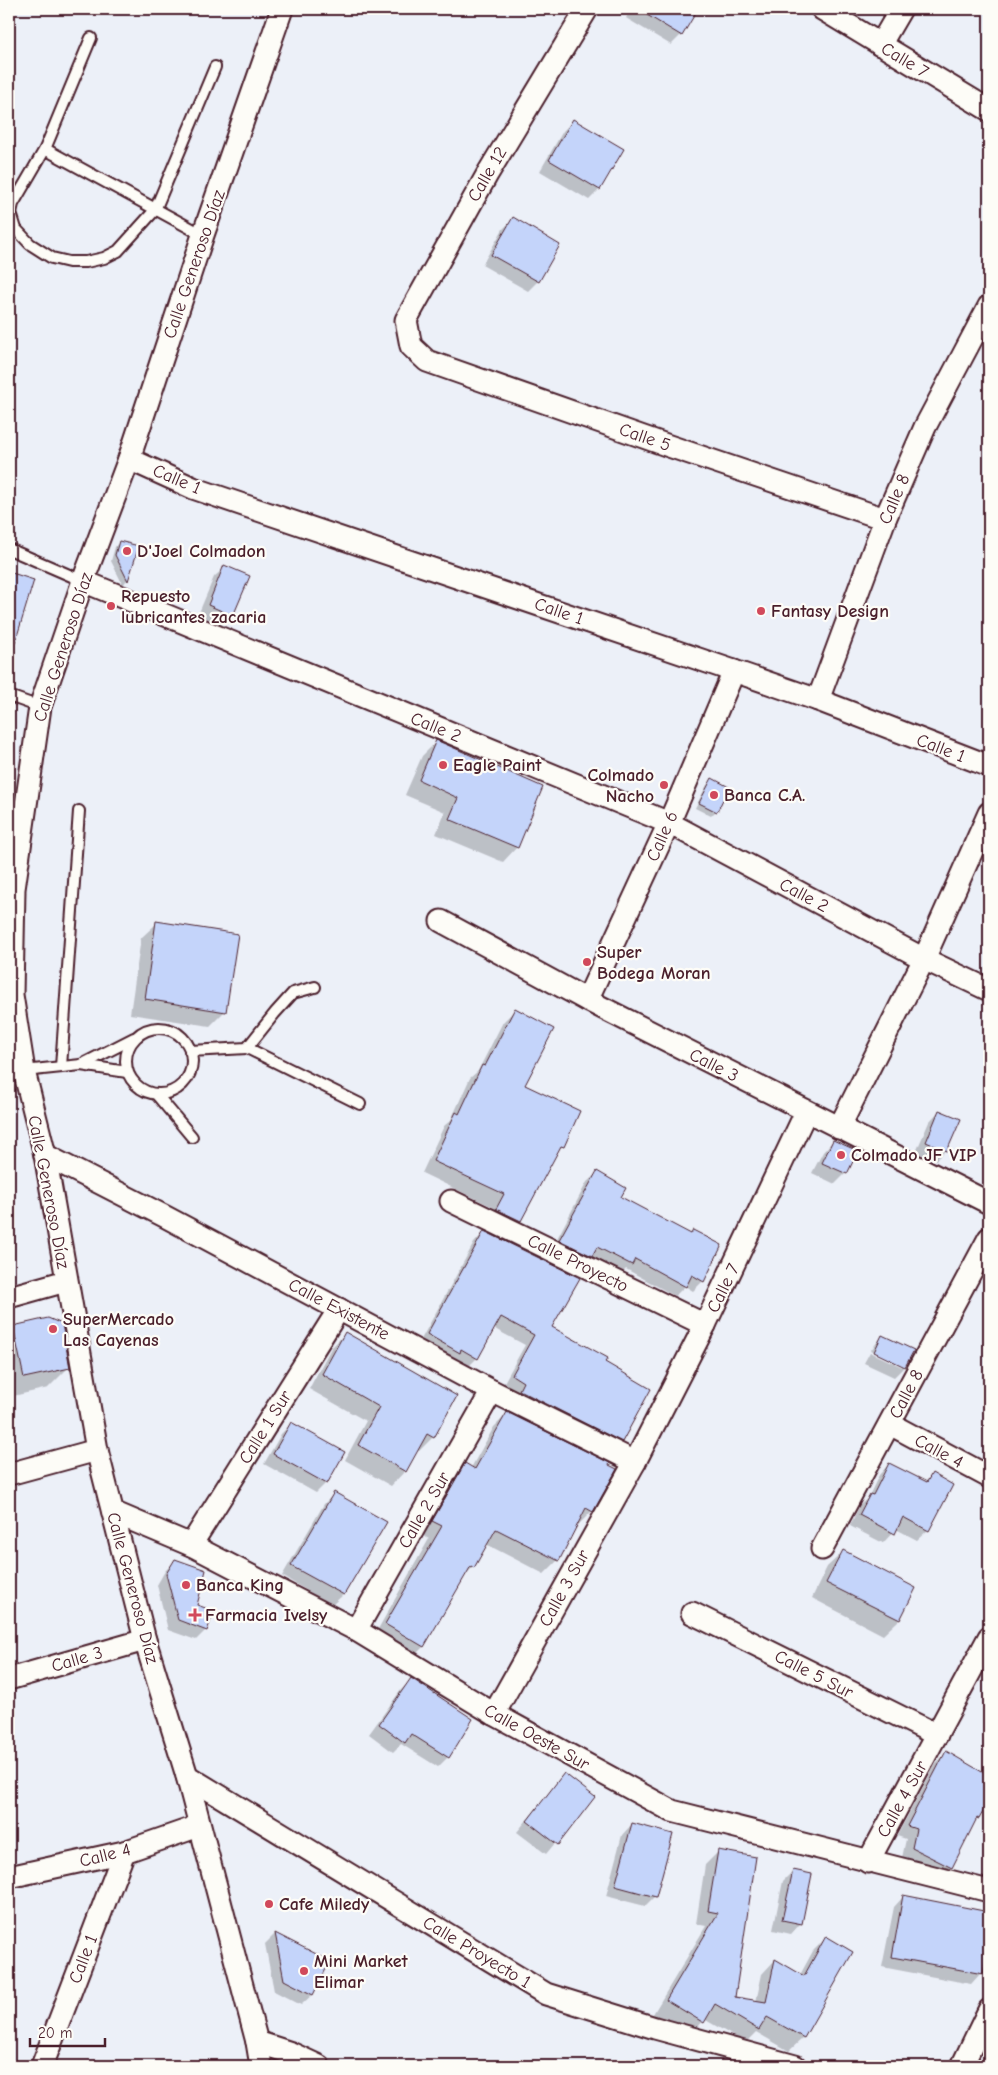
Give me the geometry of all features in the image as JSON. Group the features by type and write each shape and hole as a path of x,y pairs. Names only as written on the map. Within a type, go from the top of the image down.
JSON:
{"street":[{"name":"Calle 12","path":"411,346 406,320 488,172 587,9"},
{"name":"Calle 7","path":"822,9 989,110"},
{"path":"880,44 901,9"},
{"name":"Calle Generoso Díaz","path":"261,2066 257,2042 187,1776 145,1640 96,1450 45,1155 24,1071 12,995 14,889 40,707 83,581 129,459 277,11"},
{"name":"Calle 8","path":"818,700 885,519 925,427 989,306"},
{"name":"Calle 5","path":"411,346 427,361 885,519"},
{"name":"Calle 1","path":"129,459 203,491 818,700 989,766"},
{"name":"Calle 2","path":"83,581 669,823 924,959 989,990"},
{"name":"Calle 6","path":"588,1000 669,823 734,671"},
{"path":"839,1128 924,959 989,813"},
{"name":"Calle 3","path":"441,921 588,1000 989,1203"},
{"name":"Calle 7","path":"635,1462 704,1326 806,1112"},
{"name":"Calle Existente","path":"45,1155 492,1391 635,1462"},
{"name":"Calle Proyecto","path":"451,1201 704,1326"},
{"name":"Calle 8","path":"822,1549 989,1238"},
{"path":"9,1297 66,1281"},
{"name":"Calle 1 Sur","path":"191,1545 339,1309"},
{"name":"Calle 2 Sur","path":"356,1630 492,1391"},
{"name":"Calle 4","path":"890,1424 989,1477"},
{"path":"9,1474 96,1450"},
{"name":"Calle 3 Sur","path":"494,1714 635,1462"},
{"name":"Calle Oeste Sur","path":"113,1512 191,1545 356,1630 494,1714 672,1811 989,1891"},
{"name":"Calle 5 Sur","path":"692,1613 937,1736"},
{"name":"Calle 4 Sur","path":"868,1862 989,1637"},
{"name":"Calle 3","path":"9,1679 145,1640"},
{"name":"Calle Proyecto 1","path":"187,1776 546,1994 655,2028 795,2066"},
{"name":"Calle 4","path":"9,1877 124,1852 199,1826"},
{"name":"Calle 1","path":"42,2066 124,1852"},
{"path":"962,2066 989,2010"},
{"path":"257,2042 291,2052 319,2066"}],"lane":[{"path":"92,38 45,149 13,204 11,213 16,229 30,244 52,258 69,262 86,262 104,258 118,251 155,210 215,67"},
{"path":"45,149 202,235"},
{"name":"Calle 2","path":"9,549 83,581"},
{"path":"9,696 40,707"},
{"path":"60,1067 79,811"},
{"path":"247,1048 275,1012 293,993 315,987"},
{"path":"81,1065 148,1030 161,1028 174,1032 184,1040 190,1051 192,1064 189,1076 181,1087 169,1093 157,1095"},
{"path":"136,1036 129,1047 125,1059 127,1072 134,1084 157,1095 192,1137"},
{"path":"190,1051 247,1048 360,1104"},
{"path":"24,1071 81,1065 127,1072"}],"building":[{"path":"637,9 698,9 682,36"},
{"path":"573,119 624,149 600,190 549,160"},
{"path":"513,217 560,245 539,282 491,255"},
{"name":"D'Joel Colmadon","path":"119,541 139,546 128,581 115,555"},
{"path":"224,565 250,576 233,616 208,605"},
{"path":"9,572 34,580 14,646 9,645"},
{"path":"436,740 543,787 518,848 449,819 458,798 419,780"},
{"name":"Banca C.A.","path":"712,778 729,787 717,812 699,803"},
{"path":"156,921 238,934 226,1012 145,999"},
{"path":"515,1008 554,1029 525,1085 580,1111 564,1147 561,1146 521,1221 496,1209 504,1194 433,1161 456,1112 459,1114 482,1065 485,1066"},
{"path":"939,1110 961,1119 947,1151 926,1142"},
{"name":"Colmado JF VIP","path":"833,1140 858,1151 847,1174 822,1163"},
{"path":"597,1171 626,1188 621,1197 691,1234 693,1230 722,1245 704,1282 692,1275 686,1287 635,1259 632,1265 597,1247 592,1256 559,1240"},
{"path":"484,1231 580,1278 552,1327 608,1358 605,1362 651,1389 622,1442 519,1390 523,1382 512,1375 534,1335 501,1317 478,1359 461,1349 460,1353 427,1334"},
{"path":"48,1318 62,1324 70,1368 24,1378 13,1326"},
{"path":"345,1332 457,1396 434,1438 427,1434 406,1472 358,1445 379,1407 322,1374"},
{"path":"882,1335 914,1350 905,1367 874,1352"},
{"path":"507,1412 610,1463 609,1465 617,1469 593,1512 586,1508 559,1561 496,1529 474,1568 471,1566 424,1647 385,1624 442,1526 432,1521 465,1463 475,1469"},
{"path":"291,1422 345,1452 327,1484 273,1454"},
{"path":"889,1463 927,1482 932,1473 953,1485 929,1531 903,1517 895,1534 859,1515 870,1494 873,1495"},
{"path":"334,1492 387,1522 344,1595 291,1566"},
{"path":"843,1550 916,1588 900,1620 826,1583"},
{"name":"Banca King","path":"175,1559 206,1570 197,1605 214,1611 207,1631 178,1620 166,1574"},
{"path":"411,1678 473,1719 449,1758 411,1734 405,1743 379,1724"},
{"path":"946,1751 989,1776 989,1801 979,1819 977,1818 952,1868 912,1848 916,1829 907,1826"},
{"path":"564,1773 595,1797 558,1845 527,1821"},
{"path":"632,1823 673,1834 656,1897 615,1886"},
{"path":"718,1850 756,1857 735,1997 766,2002 775,1959 804,1976 826,1936 853,1952 804,2038 767,2017 759,2030 715,2004 704,2023 666,2000 718,1913 708,1911"},
{"path":"793,1870 812,1874 802,1924 782,1920"},
{"path":"903,1895 989,1912 989,1941 983,1974 892,1957"},
{"name":"Mini Market Elimar","path":"275,1933 330,1961 313,1995 284,1980"}],"place":[{"name":"D'Joel Colmadon","path":"127,551"},
{"name":"Repuesto lubricantes zacaria","path":"111,606"},
{"name":"Fantasy Design","path":"761,611"},
{"name":"Eagle Paint","path":"443,765"},
{"name":"Colmado Nacho","path":"664,785"},
{"name":"Banca C.A.","path":"714,795"},
{"name":"Super Bodega Moran","path":"587,962"},
{"name":"Colmado JF VIP","path":"841,1155"},
{"name":"SuperMercado Las Cayenas","path":"53,1329"},
{"name":"Banca King","path":"186,1585"},
{"name":"Farmacia Ivelsy","path":"195,1615"},
{"name":"Cafe Miledy","path":"269,1904"},
{"name":"Mini Market Elimar","path":"304,1971"}]}
